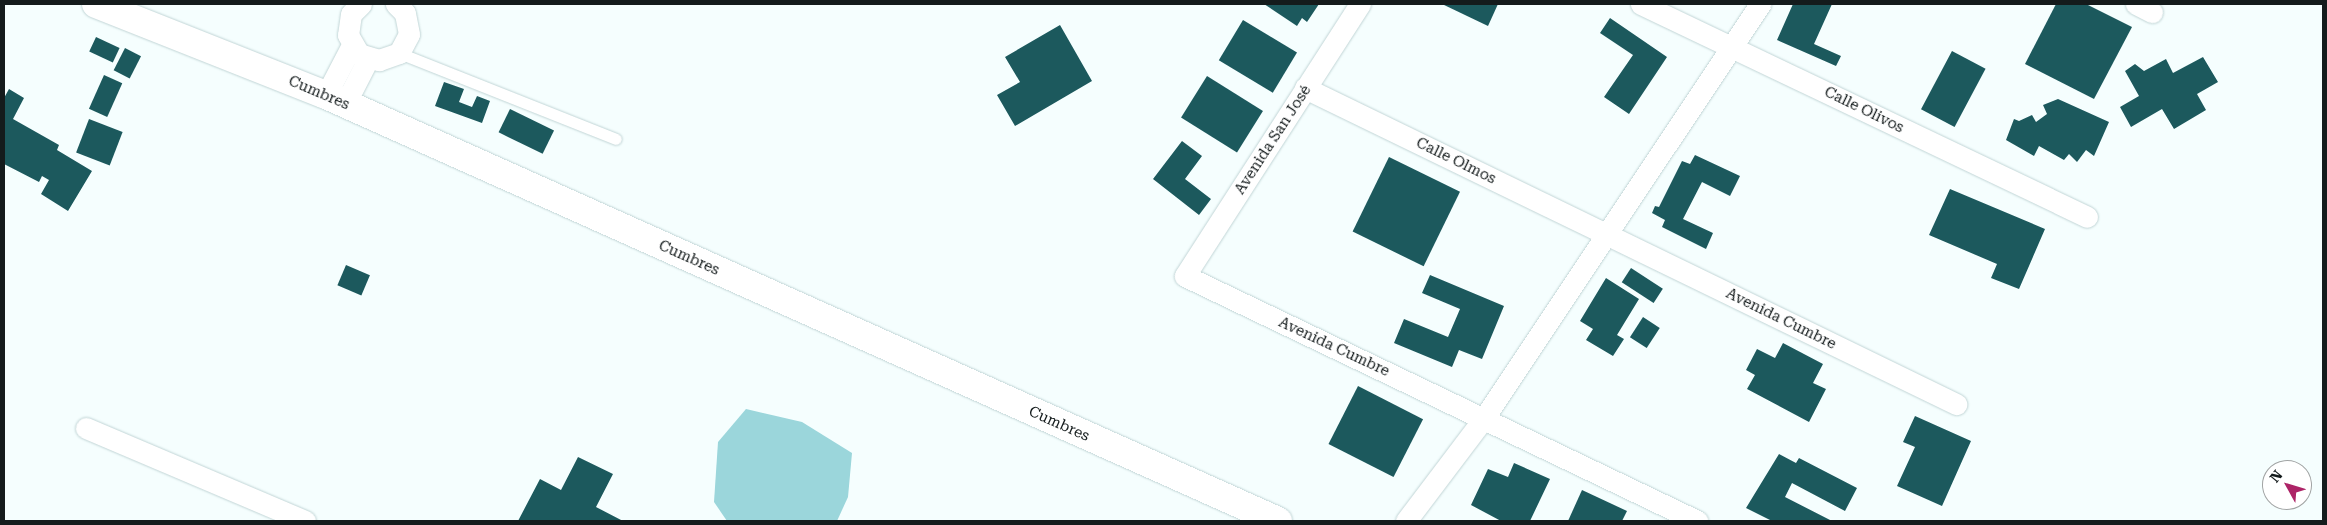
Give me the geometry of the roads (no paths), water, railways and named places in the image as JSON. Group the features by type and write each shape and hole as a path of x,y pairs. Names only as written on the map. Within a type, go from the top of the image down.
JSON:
{"street":[{"name":"Cumbres","path":"96,4 336,100 1278,521"},
{"path":"336,100 352,46 347,24 351,14 361,4"},
{"path":"352,46 368,59 384,59 399,53 409,34 409,23 398,4"},
{"name":"Avenida San José","path":"1185,276 1360,4"},
{"name":"Calle Olivos","path":"1641,4 2087,217"},
{"path":"1406,521 1484,418 1760,4"},
{"path":"336,100 368,59"},
{"name":"Calle Olmos","path":"1306,88 1606,235"},
{"name":"Avenida Cumbre","path":"1606,235 1956,404"},
{"name":"Avenida Cumbre","path":"1185,276 1697,521"},
{"path":"86,428 305,521"}],"lane":[{"path":"399,53 616,138"}],"water":[{"path":"746,409 802,422 852,453 848,497 837,521 727,521 714,502 718,442"}]}
